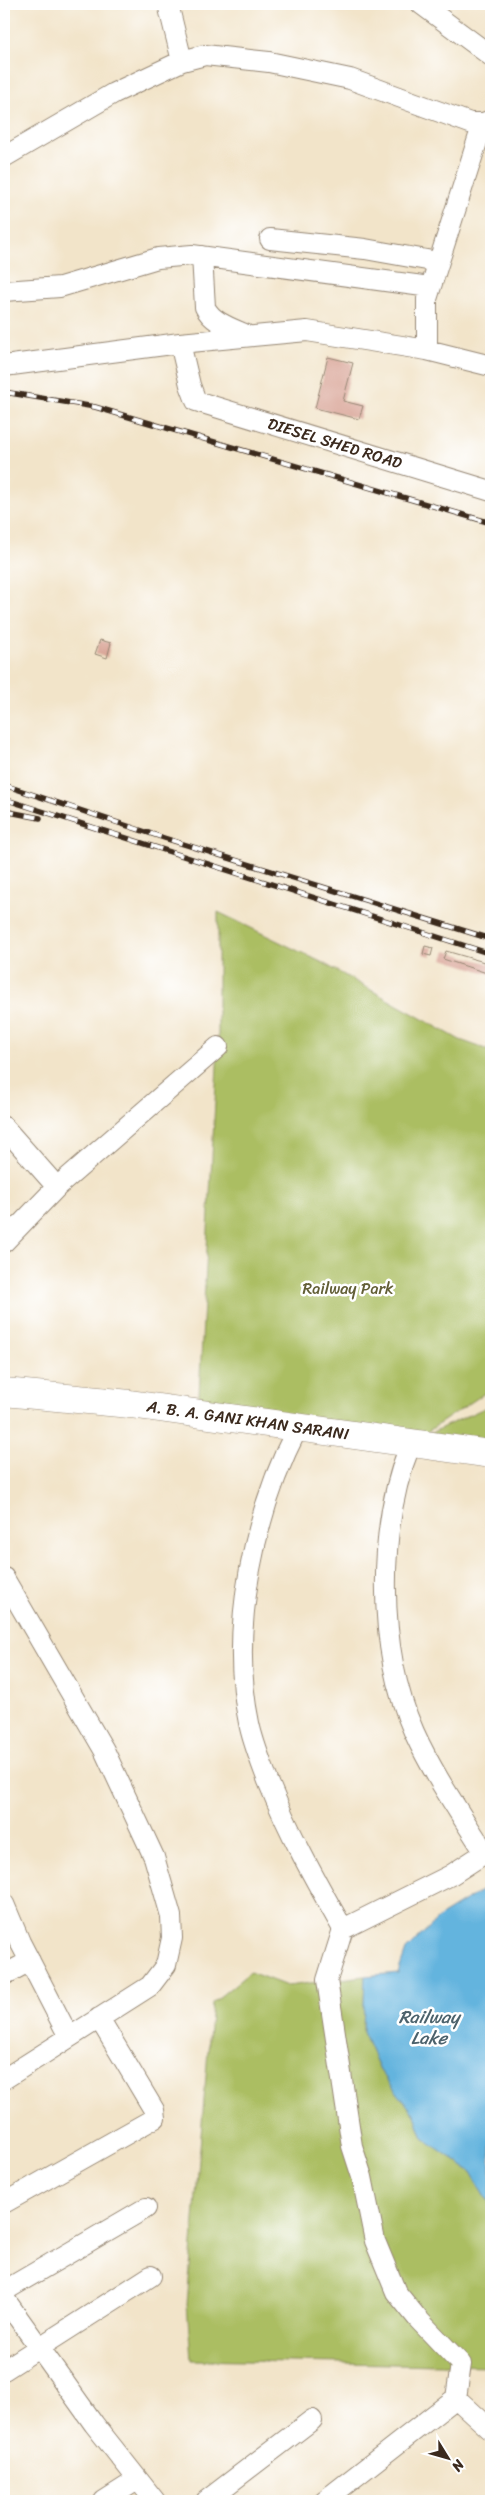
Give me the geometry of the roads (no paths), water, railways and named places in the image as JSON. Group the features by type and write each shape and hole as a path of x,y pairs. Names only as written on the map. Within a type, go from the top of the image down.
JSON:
{"main road":[{"name":"A. B. A. GANI KHAN SARANI","path":"4,1392 130,1404 491,1454"}],"street":[{"path":"168,4 182,61"},
{"path":"421,4 491,56"},
{"path":"4,157 114,93 194,56 214,54 350,79 470,123 487,122 430,287 427,299 427,350"},
{"path":"270,239 365,250 438,262"},
{"path":"4,291 55,288 158,258 192,255 430,287"},
{"path":"202,256 204,308 216,320 250,336"},
{"path":"4,366 180,343 307,331 427,350 491,366"},
{"name":"DIESEL SHED ROAD","path":"180,343 190,385 196,401 491,491"},
{"path":"4,1242 57,1187 218,1047"},
{"path":"4,1127 57,1187"},
{"path":"298,1427 284,1454 265,1507 244,1602 241,1655 249,1725 263,1767 304,1862 343,1929"},
{"path":"324,2501 456,2398 462,2364 418,2319 396,2292 375,2242 362,2177 352,2146 327,1980 343,1929 451,1875 488,1851 414,1731 400,1692 392,1653 386,1606 389,1531 403,1464 411,1443"},
{"path":"4,1578 104,1750 154,1857 171,1916 172,1938 166,1965 150,1986 4,2079"},
{"path":"4,1904 30,1961 69,2037"},
{"path":"4,1975 30,1961"},
{"path":"4,2203 156,2118 154,2110 99,2018"},
{"path":"4,2290 146,2208"},
{"path":"4,2370 38,2346 151,2276"},
{"path":"4,2298 137,2480 155,2501"},
{"path":"456,2398 491,2430"},
{"path":"206,2501 312,2420"},
{"path":"104,2501 137,2480"}],"water":[{"name":"Railway Lake","path":"491,1885 491,2206 471,2172 423,2138 415,2115 381,2072 363,2032 365,1976 398,1973 406,1950 442,1915"}],"railway":[{"path":"4,392 95,407 491,523"},
{"path":"4,785 164,838 491,939"},
{"path":"4,799 491,954"},
{"path":"4,811 40,818"}],"park label":[{"name":"Railway Park","path":"348,1288"}]}
